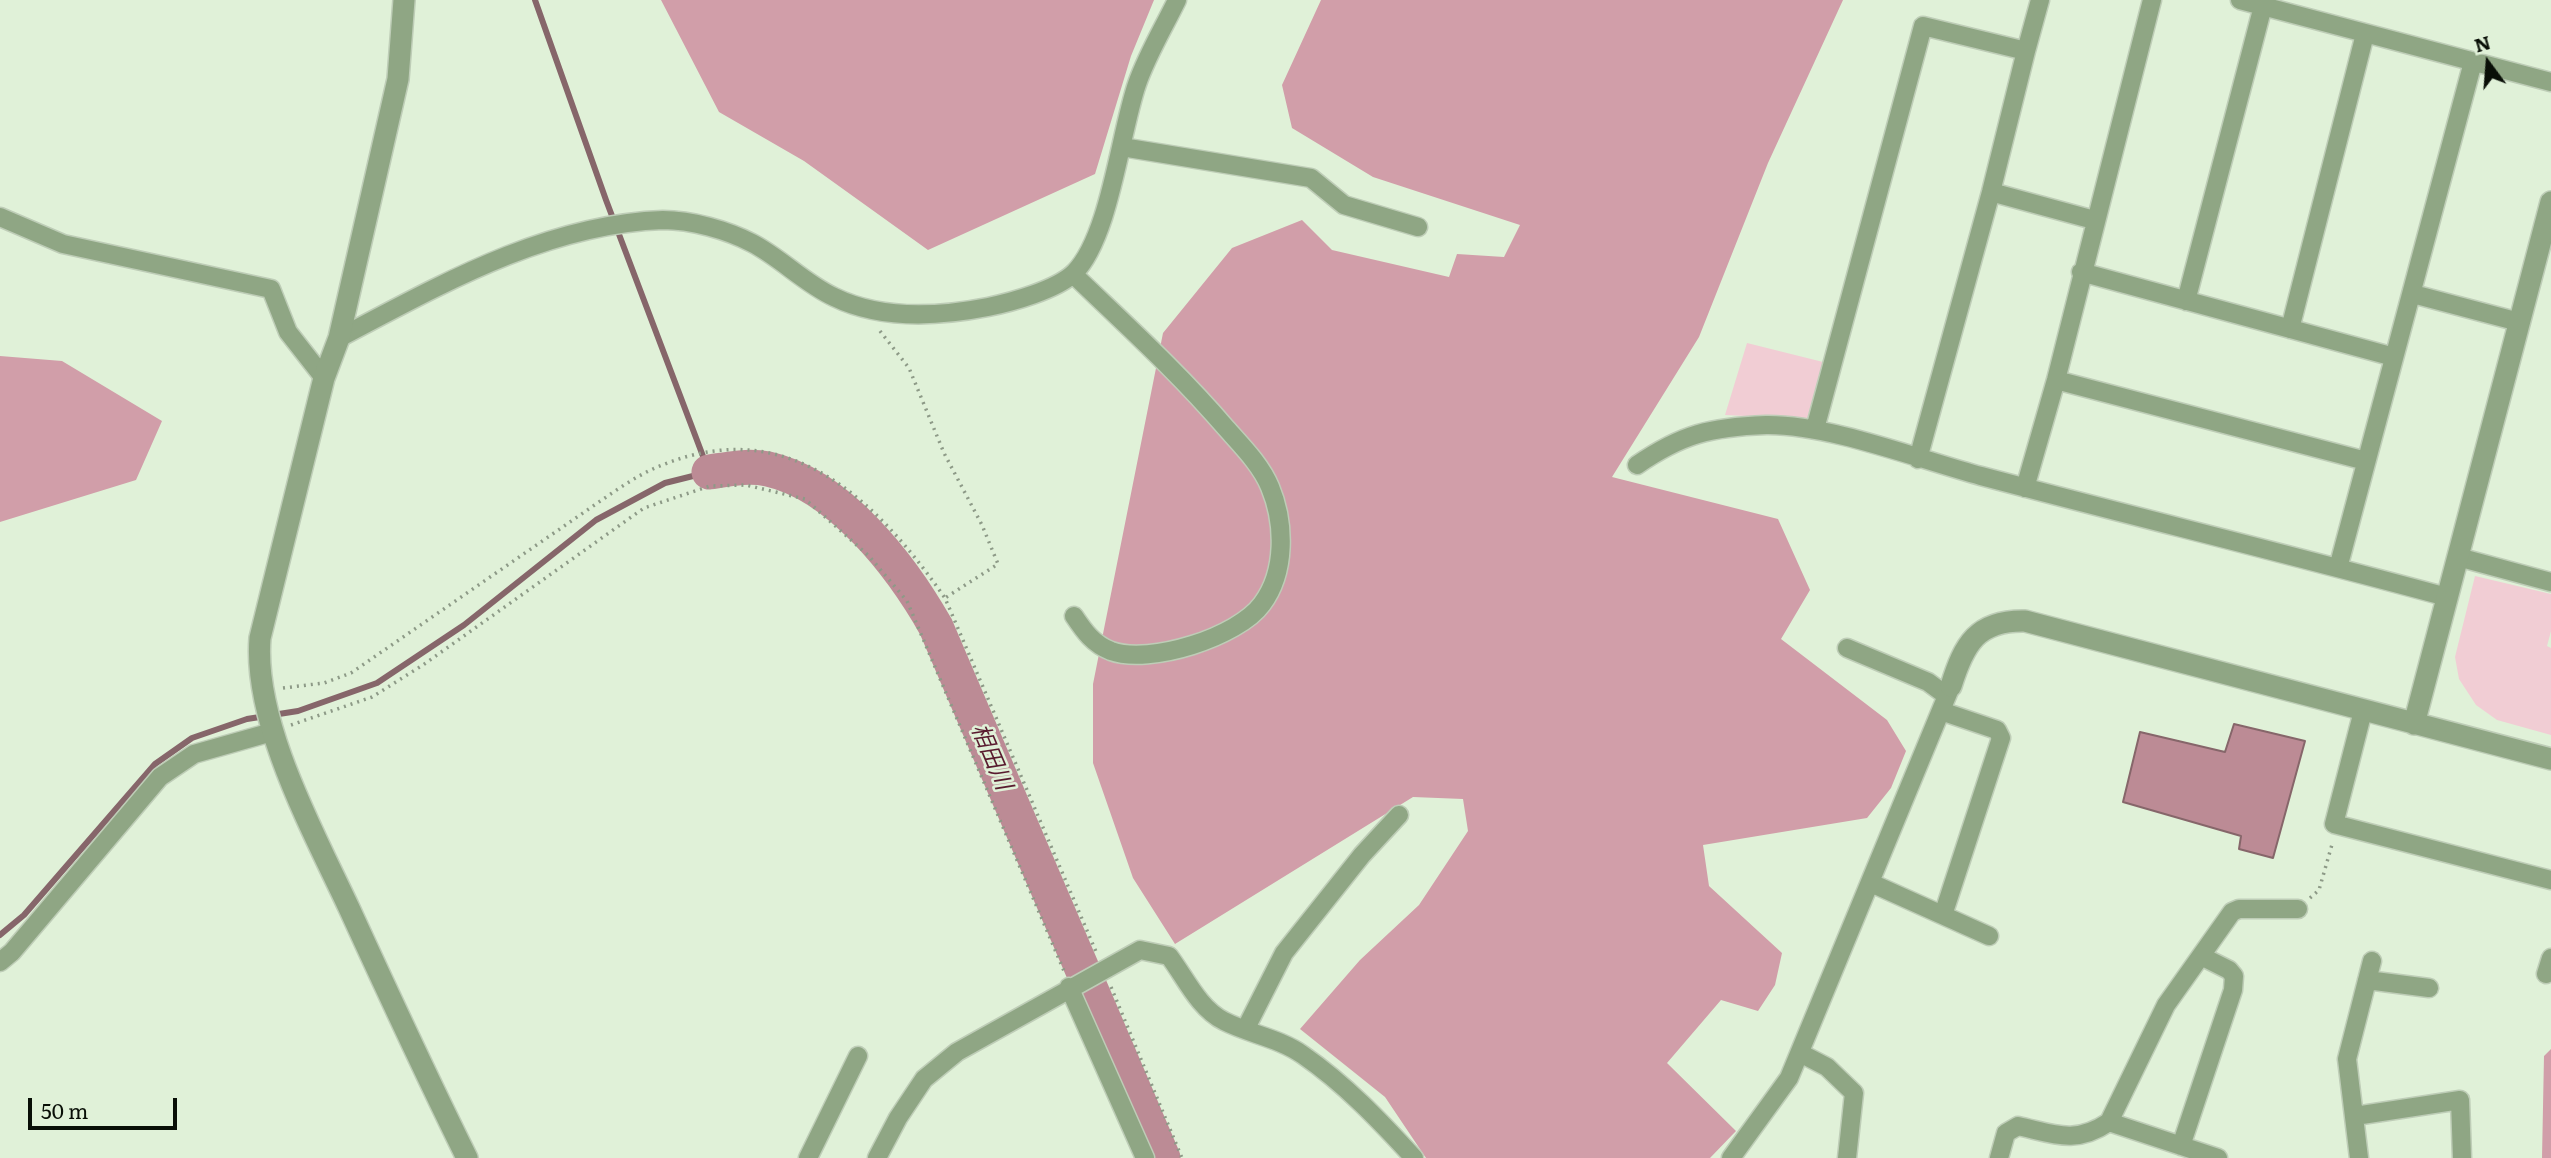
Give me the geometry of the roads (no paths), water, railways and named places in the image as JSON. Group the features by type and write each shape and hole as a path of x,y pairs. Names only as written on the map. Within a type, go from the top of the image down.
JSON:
{"street":[{"path":"404,0 398,79 339,338 324,378 260,638 257,665 272,732 317,840 467,1158"},
{"path":"339,338 432,288 532,245 616,225 666,220 709,227 752,243 832,297 875,312 954,314 1038,293 1073,274 1093,246 1137,84 1177,0"},
{"path":"1918,459 2040,0"},
{"path":"2025,488 2056,380 2094,220 2152,0"},
{"path":"2240,0 2551,82"},
{"path":"2186,301 2263,6"},
{"path":"1815,429 1923,26 2025,51"},
{"path":"2291,329 2365,34"},
{"path":"2338,568 2473,62"},
{"path":"1122,147 1311,178 1344,205 1418,227"},
{"path":"1991,192 2094,220"},
{"path":"2414,724 2519,321 2547,238 2551,202"},
{"path":"0,217 63,244 271,289 288,332 324,378"},
{"path":"2081,272 2394,357"},
{"path":"1073,274 1180,373 1253,459 1270,486 1279,517 1281,550 1276,577 1263,604 1251,616 1185,647 1143,656 1111,651 1087,637 1074,616"},
{"path":"2413,294 2519,321"},
{"path":"2056,380 2366,461"},
{"path":"1637,465 1682,437 1702,432 1766,425 1815,429 2025,488 2447,597"},
{"path":"2458,556 2551,582"},
{"path":"1731,1158 1789,1078 1871,883 1960,657 1974,636 2002,621 2025,621 2551,759"},
{"path":"1847,648 1928,682 1997,730 2001,738 1943,915"},
{"path":"2363,711 2334,824 2551,880"},
{"path":"0,962 21,942 160,777 194,754 272,732"},
{"path":"1246,1028 1284,953 1362,855 1399,815"},
{"path":"1871,883 1989,936"},
{"path":"1998,1158 2006,1133 2018,1126 2073,1138 2091,1134 2109,1122 2166,1005 2232,912 2239,909 2298,909"},
{"path":"877,1158 898,1118 924,1079 957,1052 1140,950 1169,956 1208,1010 1224,1022 1246,1028 1301,1053 1370,1110 1414,1158"},
{"path":"2181,1146 2233,990 2234,976 2229,970 2201,956"},
{"path":"2360,1158 2347,1059 2372,961"},
{"path":"2367,980 2429,988"},
{"path":"1072,986 1145,1158"},
{"path":"1800,1053 1827,1067 1854,1093 1847,1158"},
{"path":"808,1158 858,1056"},
{"path":"2355,1116 2460,1100 2462,1158"},
{"path":"2109,1122 2218,1158"}],"waterway":[{"path":"0,935 24,915 155,764 192,738 247,719 298,711 377,683 464,625 596,520 665,483 709,472 606,200 535,0"},
{"name":"相田川","path":"709,472 746,467 768,469 794,478 820,492 844,510 866,532 906,579 936,627 1163,1158"}]}
